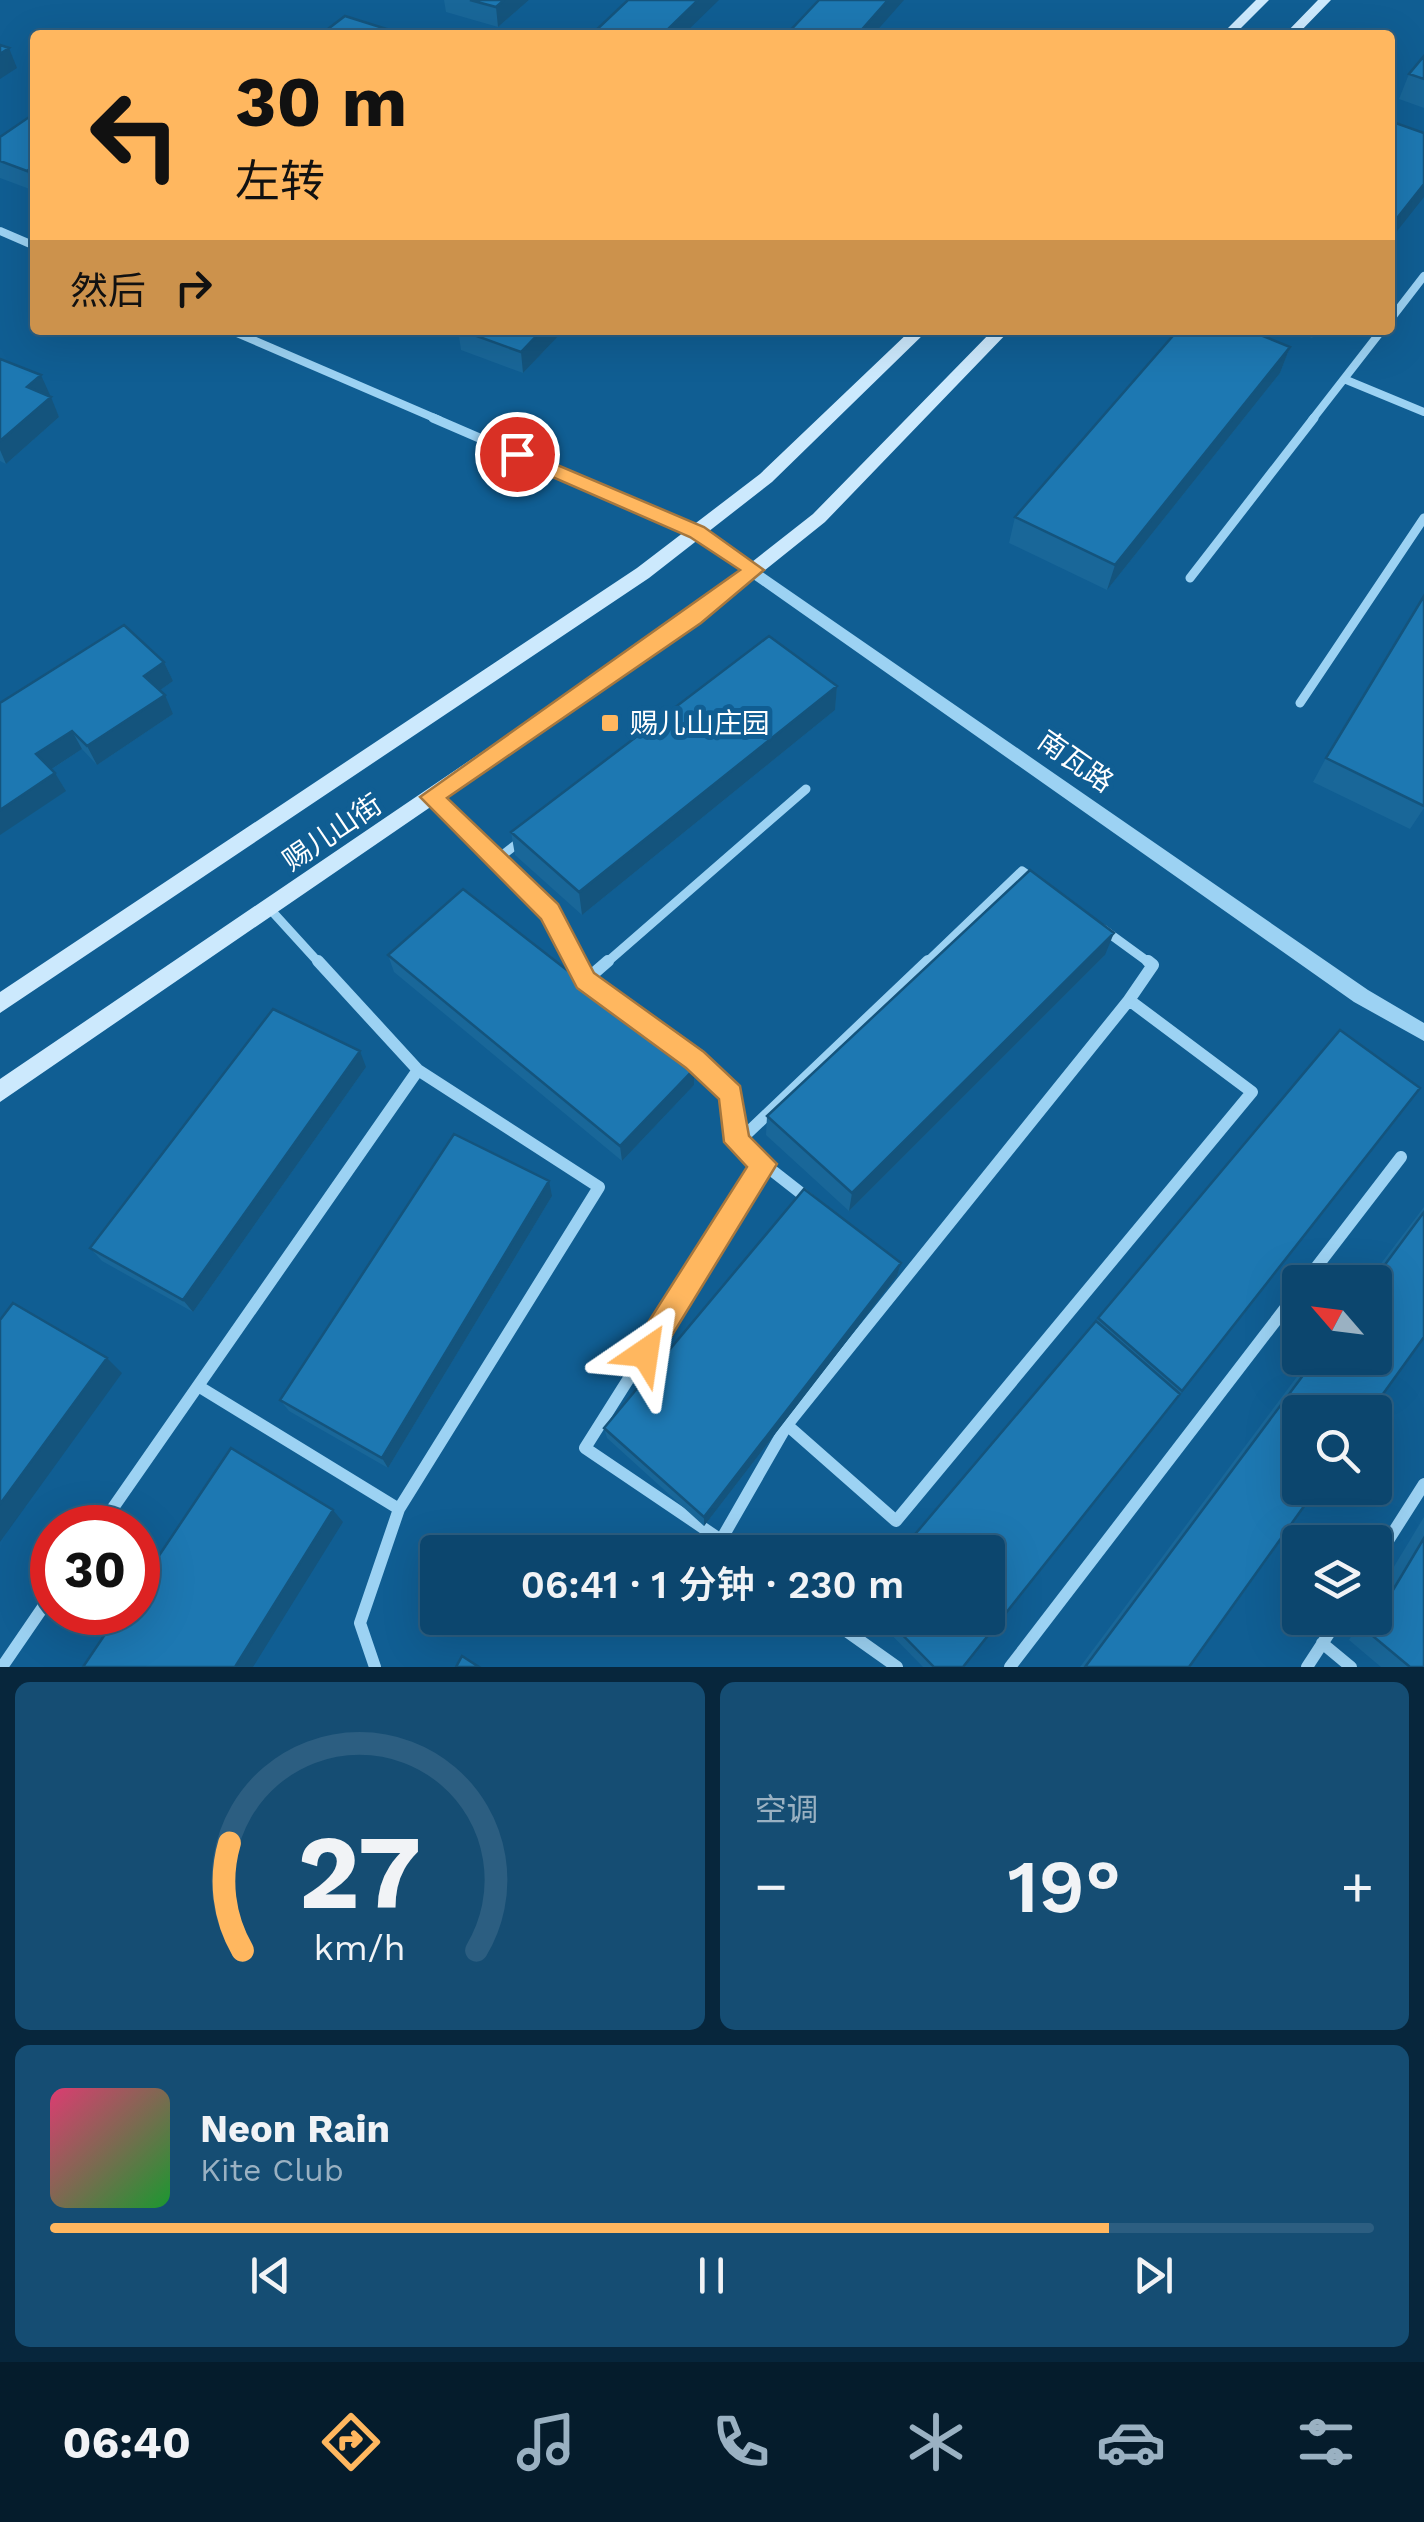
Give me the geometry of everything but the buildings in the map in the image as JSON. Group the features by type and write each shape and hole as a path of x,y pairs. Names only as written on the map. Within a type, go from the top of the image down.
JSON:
{"main road":[{"path":"1232,30 1263,0"},
{"path":"1295,30 1325,0"},
{"name":"赐儿山街","path":"0,1004 627,584 766,478 915,335"},
{"name":"赐儿山街","path":"0,1092 693,618 818,518 997,335"}],"street":[{"path":"0,231 30,244"},
{"path":"1395,314 1424,276"},
{"path":"242,335 697,532"},
{"path":"1190,578 1378,335"},
{"path":"1344,380 1424,412"},
{"path":"1300,702 1424,518"},
{"name":"南瓦路","path":"697,532 1361,996 1424,1033"},
{"path":"585,981 806,789"},
{"path":"431,797 549,912 585,981 695,1060 731,1094 737,1142 820,1209"},
{"path":"496,860 528,836"},
{"path":"737,1142 1022,870 1051,892"},
{"path":"269,908 418,1070 599,1187 399,1509 360,1624 374,1667"},
{"path":"724,1535 787,1426 1153,965 1094,923"},
{"path":"787,1426 896,1521 1252,1092 1129,1000"},
{"path":"115,1505 418,1070"},
{"path":"1318,1265 1401,1158"},
{"path":"714,1535 585,1448 764,1164"},
{"path":"891,1265 905,1276"},
{"path":"1010,1667 1282,1312"},
{"path":"198,1386 399,1509"},
{"path":"1392,1534 1424,1484"},
{"path":"2,1667 30,1626"},
{"path":"852,1635 897,1667"},
{"path":"1307,1667 1327,1635"},
{"path":"1322,1643 1351,1667"}],"place":[{"name":"赐儿山庄园","path":"610,723"}],"route":[{"path":"517,454 697,532 754,570 693,618 431,797 549,912 585,981 695,1060 731,1094 737,1142 764,1164 645,1353"}]}
